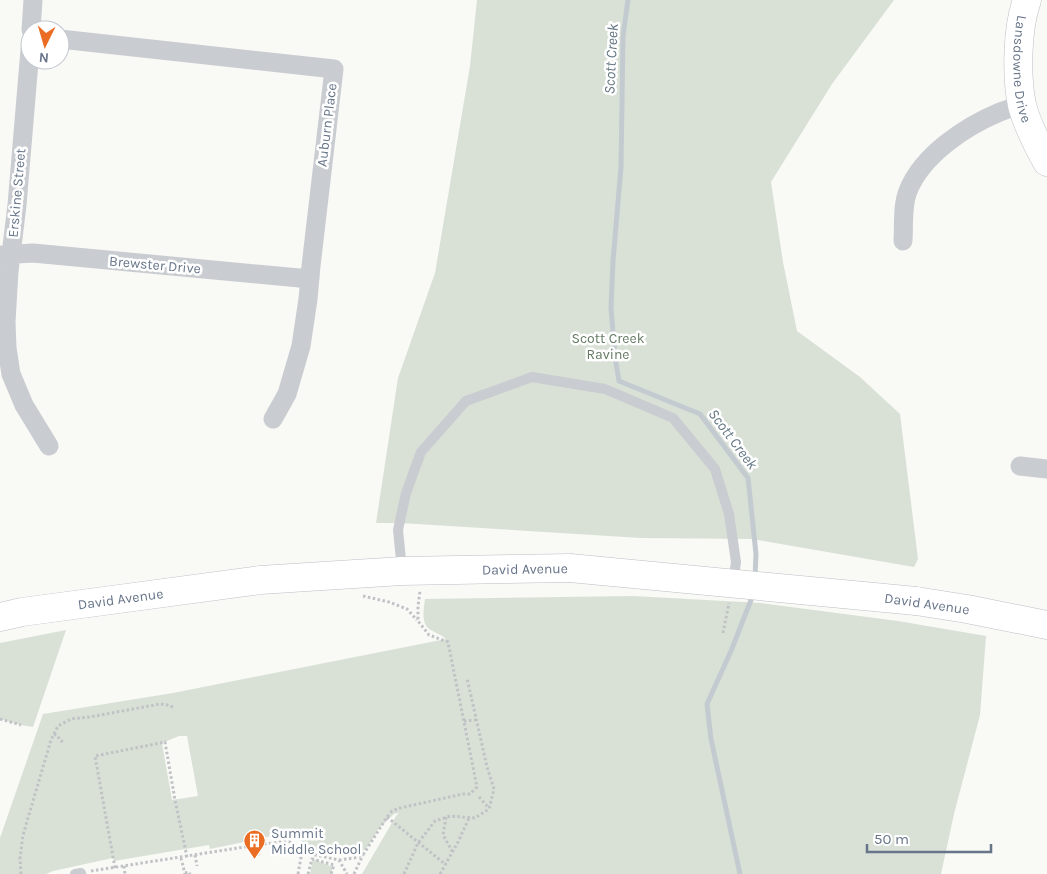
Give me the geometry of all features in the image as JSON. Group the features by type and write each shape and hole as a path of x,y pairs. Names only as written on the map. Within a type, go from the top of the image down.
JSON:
{"main road":[{"name":"Lansdowne Drive","path":"1027,0 1020,28 1019,52 1022,105 1032,134 1047,162"},
{"name":"David Avenue","path":"0,617 22,612 260,580 412,578 570,568 916,601 1047,625"}],"street":[{"path":"32,20 33,0"},
{"name":"Auburn Place","path":"70,40 334,69 308,299 300,346 287,394 273,419"},
{"name":"Erskine Street","path":"28,70 6,254 9,271 6,322 7,348 11,374 24,405 49,446"},
{"path":"903,241 904,208 907,192 922,166 942,146 965,130 997,113 1022,105"},
{"name":"Brewster Drive","path":"6,254 33,253 310,279"},
{"path":"1020,466 1047,469"}],"lane":[{"path":"412,578 398,530 406,493 421,452 466,401 532,377 605,389 673,418 715,469 729,514 736,562 731,590"}],"path":[{"path":"412,578 418,606 418,621"},
{"path":"723,633 731,590"},
{"path":"354,874 363,855 392,811 470,794 477,787 448,642 429,635 407,608 361,595"},
{"path":"404,874 418,843 435,821 450,816 474,818 490,809 494,789 467,678"},
{"path":"21,874 20,859 23,836 51,740 58,726 71,719 160,704 169,705 174,708"},
{"path":"0,719 21,725"},
{"path":"464,721 476,720"},
{"path":"54,734 64,743"},
{"path":"115,868 95,756 165,742 187,857"},
{"path":"479,797 490,809"},
{"path":"387,817 444,864"},
{"path":"446,818 443,836 452,851"},
{"path":"440,874 469,818"},
{"path":"78,873 289,841 302,852 339,860 363,855"},
{"path":"257,845 260,854"},
{"path":"298,874 302,852"},
{"path":"195,856 197,866"},
{"path":"181,858 185,873 189,872 190,874"},
{"path":"308,874 312,859 334,865 331,874"},
{"path":"339,860 347,874"},
{"path":"124,866 125,874"}],"green space":[{"name":"Scott Creek Ravine","path":"477,0 894,0 832,84 771,182 783,262 797,331 860,377 900,414 918,559 914,567 752,539 641,538 376,523 398,378 435,273 470,66"},
{"path":"633,596 761,603 898,621 986,636 980,715 954,814 941,874 362,874 399,813 394,814 374,833 379,829 366,849 355,854 335,856 320,854 308,847 295,835 287,833 210,849 209,845 114,861 113,858 46,874 0,874 0,838 43,714 173,693 446,639 428,628 424,622 425,599","holes":["179,736 187,736 198,796 172,800 162,743"]},
{"path":"66,630 33,727 0,719 0,643"},
{"path":"313,859 333,867 331,874 310,874"}],"waterway":[{"name":"Scott Creek","path":"628,0 623,36 621,167 611,308 619,381 700,414 748,478 756,554 755,577"},
{"name":"Scott Creek","path":"740,874 711,739 707,704 731,651 753,595"}],"place":[{"name":"Summit Middle School","path":"255,860"}]}
